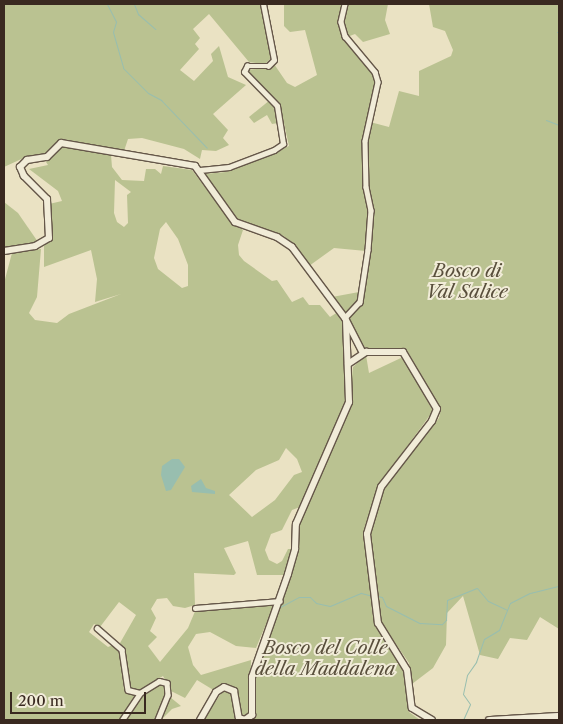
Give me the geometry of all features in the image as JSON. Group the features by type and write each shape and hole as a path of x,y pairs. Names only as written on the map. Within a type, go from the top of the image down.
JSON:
{"street":[{"path":"4,251 34,246 49,238 47,199 24,176 20,167 27,160 47,157 61,143 200,170 229,167 274,150 283,144 277,106 244,72 247,66 268,66 274,60 263,4"},
{"path":"195,720 201,718 216,692 227,687 234,691 239,718 245,720 252,715 252,677 280,601 295,549 300,514 346,411 350,396 345,318 360,302 368,250 371,210 366,187 364,141 378,82 375,72 345,36 341,22 345,4"},
{"path":"200,170 201,177 235,222 277,236 292,247 345,318 363,352"},
{"path":"348,364 363,352 402,352 437,409 432,421 381,488 369,519 367,534 378,623 408,670 412,708 432,720"},
{"path":"195,608 280,601"},
{"path":"97,628 122,650 126,688 131,692 140,693"},
{"path":"122,720 140,693 159,681 167,683 168,695 158,720"},
{"path":"489,720 559,716"}],"green space":[{"path":"4,4 261,4 272,57 265,64 249,62 209,14 193,29 200,38 195,44 199,49 180,70 194,81 213,61 211,54 219,46 228,77 246,85 213,114 228,130 223,138 229,145 216,151 202,150 200,159 184,149 142,138 128,139 124,151 63,139 44,157 30,155 4,167"},
{"path":"284,4 343,4 340,20 346,40 377,80 363,145 369,210 366,251 334,248 309,266 284,236 238,222 204,174 226,172 289,146 280,105 246,70 267,68 274,64 287,83 295,87 317,75 305,30 290,32 284,26"},
{"path":"346,4 388,4 385,20 390,34 363,42 355,34 347,37 343,26"},
{"name":"Bosco di Val Salice","path":"429,4 559,4 559,629 540,617 527,640 510,638 498,659 480,655 463,596 447,613 446,645 433,668 412,684 409,663 380,621 370,525 384,488 439,418 441,409 409,354 397,348 365,348 349,319 361,303 372,210 367,186 366,139 370,122 389,127 399,91 419,96 419,71 451,56 453,50 445,31 433,27"},
{"path":"270,100 276,111 278,123 272,124 267,115 254,123 249,117"},
{"path":"62,145 111,155 112,167 122,180 144,181 146,169 155,169 161,174 163,166 192,170 228,218 243,230 238,245 239,255 244,261 272,281 277,280 292,302 303,297 309,305 320,305 330,317 338,312 343,320 345,403 300,507 292,510 282,530 271,534 265,550 269,560 277,564 282,561 288,549 293,549 286,575 257,575 248,541 224,548 236,573 234,575 194,573 195,605 185,608 173,606 167,598 157,599 151,609 156,618 150,631 157,637 148,646 160,662 188,628 196,609 274,605 256,648 236,646 210,632 196,634 188,647 193,665 201,675 251,660 250,712 245,716 239,712 235,688 231,685 225,684 215,691 197,680 185,698 171,691 163,676 140,690 130,689 125,654 120,643 136,615 119,602 100,627 94,624 89,632 108,647 115,644 119,649 124,689 129,694 136,695 120,720 4,720 4,283 12,253 41,249 37,297 29,313 35,320 57,323 69,314 121,294 95,302 97,279 91,250 44,267 44,246 52,236 49,204 62,201 58,191 29,169 48,165 46,162","holes":["115,180 131,192 127,195 128,223 124,227 117,222 114,213","166,222 178,239 188,265 188,286 182,288 158,269 154,258 160,229","286,448 297,459 302,472 294,475 275,500 252,517 229,495 256,470 279,460"]},
{"path":"4,202 18,213 38,242 4,249"},
{"path":"359,292 357,304 346,315 332,297"},
{"name":"Bosco del Colle della Maddalena","path":"366,355 369,373 403,357 433,411 378,486 364,529 373,616 381,634 403,670 409,712 420,720 251,720 256,712 254,681 276,618 298,526 348,414 353,367"},
{"path":"160,683 167,687 167,695 156,720 123,720 140,695"},
{"path":"224,689 231,691 236,720 203,720"},
{"path":"170,697 181,706 172,709 161,720"}],"shaded area":[{"path":"172,459 179,459 185,467 171,490 166,491 161,475 162,466"},
{"path":"201,479 206,488 215,491 215,494 192,492 191,486"}],"waterway":[{"path":"107,4 116,22 113,32 123,68 148,93 161,100 207,148"},
{"path":"134,4 138,14 155,29"},
{"path":"546,120 559,125"},
{"path":"463,720 470,704 463,694 467,675 476,662 484,639 499,630 510,603 530,593 559,586"},
{"path":"377,596 382,597 386,606 420,623 442,624 446,620 447,600 477,588 488,601 507,610"},
{"path":"280,607 299,597 310,597 316,603 330,606 361,593 373,596"}]}
